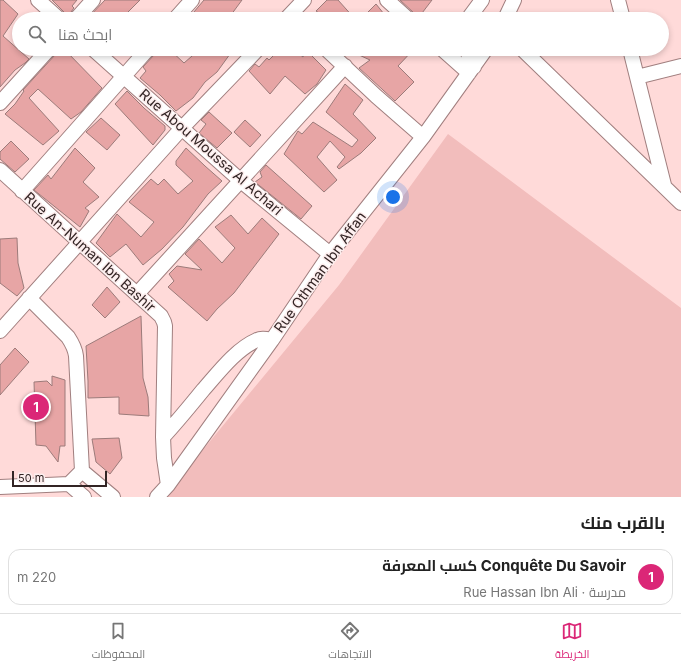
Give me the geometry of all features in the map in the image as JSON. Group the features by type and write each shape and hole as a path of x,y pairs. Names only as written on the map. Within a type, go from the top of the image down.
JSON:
{"street":[{"path":"38,0 51,12"},
{"path":"82,12 93,0"},
{"path":"181,12 192,0"},
{"path":"294,12 304,0"},
{"path":"387,0 400,12"},
{"path":"473,12 482,0"},
{"path":"508,12 514,0"},
{"path":"618,0 621,12"},
{"path":"0,103 43,56"},
{"name":"Rue Abou Moussa Al Achari","path":"101,56 241,181 330,254"},
{"path":"22,190 142,56"},
{"path":"0,331 182,128 251,56"},
{"path":"334,56 376,96 423,137"},
{"path":"452,56 471,70"},
{"path":"468,56 471,70"},
{"name":"Rue Othman Ibn Affan","path":"157,497 168,485 272,340 330,254 423,137 481,56"},
{"path":"529,56 681,203"},
{"path":"632,56 664,185"},
{"path":"137,294 345,66"},
{"path":"637,77 681,66"},
{"name":"Rue An-Numan Ibn Bashir","path":"0,170 161,316 164,322 163,437 168,485"},
{"path":"30,298 68,337 75,350 82,471 113,497"},
{"path":"163,437 221,369 236,355 250,344 258,340 272,340"},
{"path":"0,487 69,484 82,471"},
{"path":"69,484 84,497"}],"shaded area":[{"path":"448,134 681,308 681,497 164,497 339,285"}],"building":[{"path":"0,0 3,0 16,12 12,12 12,23 3,36 12,44 12,56 26,56 29,59 15,70 0,87"},
{"path":"52,0 77,0 72,6 74,8 71,12 64,12"},
{"path":"105,0 140,0 128,12 94,12"},
{"path":"204,0 242,0 233,12 194,12"},
{"path":"327,0 338,0 349,12 318,12 316,11"},
{"path":"400,0 432,0 423,12 413,12"},
{"path":"376,4 382,12 368,12"},
{"path":"54,56 71,56 102,88 81,112 71,119 38,89 29,98 59,131 43,145 5,114 15,104 24,91 23,90"},
{"path":"153,56 176,56 184,63 192,56 229,56 217,72 205,82 193,98 176,111 140,78 146,71 143,67"},
{"path":"273,56 312,56 326,70 317,84 305,94 285,76 270,94 249,71 255,64 259,67 267,58 269,60"},
{"path":"361,56 407,56 398,66 414,82 395,101 359,68 370,60"},
{"path":"345,84 363,100 353,114 376,138 361,153 339,169 337,167 345,157 330,141 317,157 337,180 324,192 284,154 298,131 302,134 313,122 352,147 358,140 326,112"},
{"path":"127,91 165,126 165,130 153,145 115,104"},
{"path":"209,112 232,133 217,148 199,133 206,124 201,120"},
{"path":"101,118 120,135 107,150 86,132"},
{"path":"245,120 261,135 250,147 234,132"},
{"path":"11,141 29,159 15,172 0,159 0,152"},
{"path":"75,148 95,168 83,182 99,197 85,208 89,211 80,227 34,190 48,175 51,179"},
{"path":"186,148 222,181 208,194 183,227 162,249 143,265 126,244 110,257 96,243 117,214 141,237 154,222 129,202 151,179 158,185 164,179 178,194 193,181 176,165 176,161"},
{"path":"266,165 312,206 301,219 255,182 262,177 260,172"},
{"path":"231,215 248,234 262,218 279,234 234,293 207,321 168,287 174,281 169,274 177,266 202,270 185,254 199,239 222,263 235,248 215,227"},
{"path":"17,238 18,263 24,288 17,296 0,283 0,239"},
{"path":"107,287 120,302 105,318 92,305"},
{"path":"141,316 143,378 148,397 149,416 119,414 119,397 88,398 86,346"},
{"path":"15,348 29,362 0,395 0,365"},
{"path":"52,376 65,380 65,446 60,446 58,462 46,446 36,445 34,382 47,381 52,386"},
{"path":"119,438 122,458 110,474 96,462 92,439"}],"place":[{"name":"Conquête Du Savoir كسب المعرفة","path":"36,407"}]}
